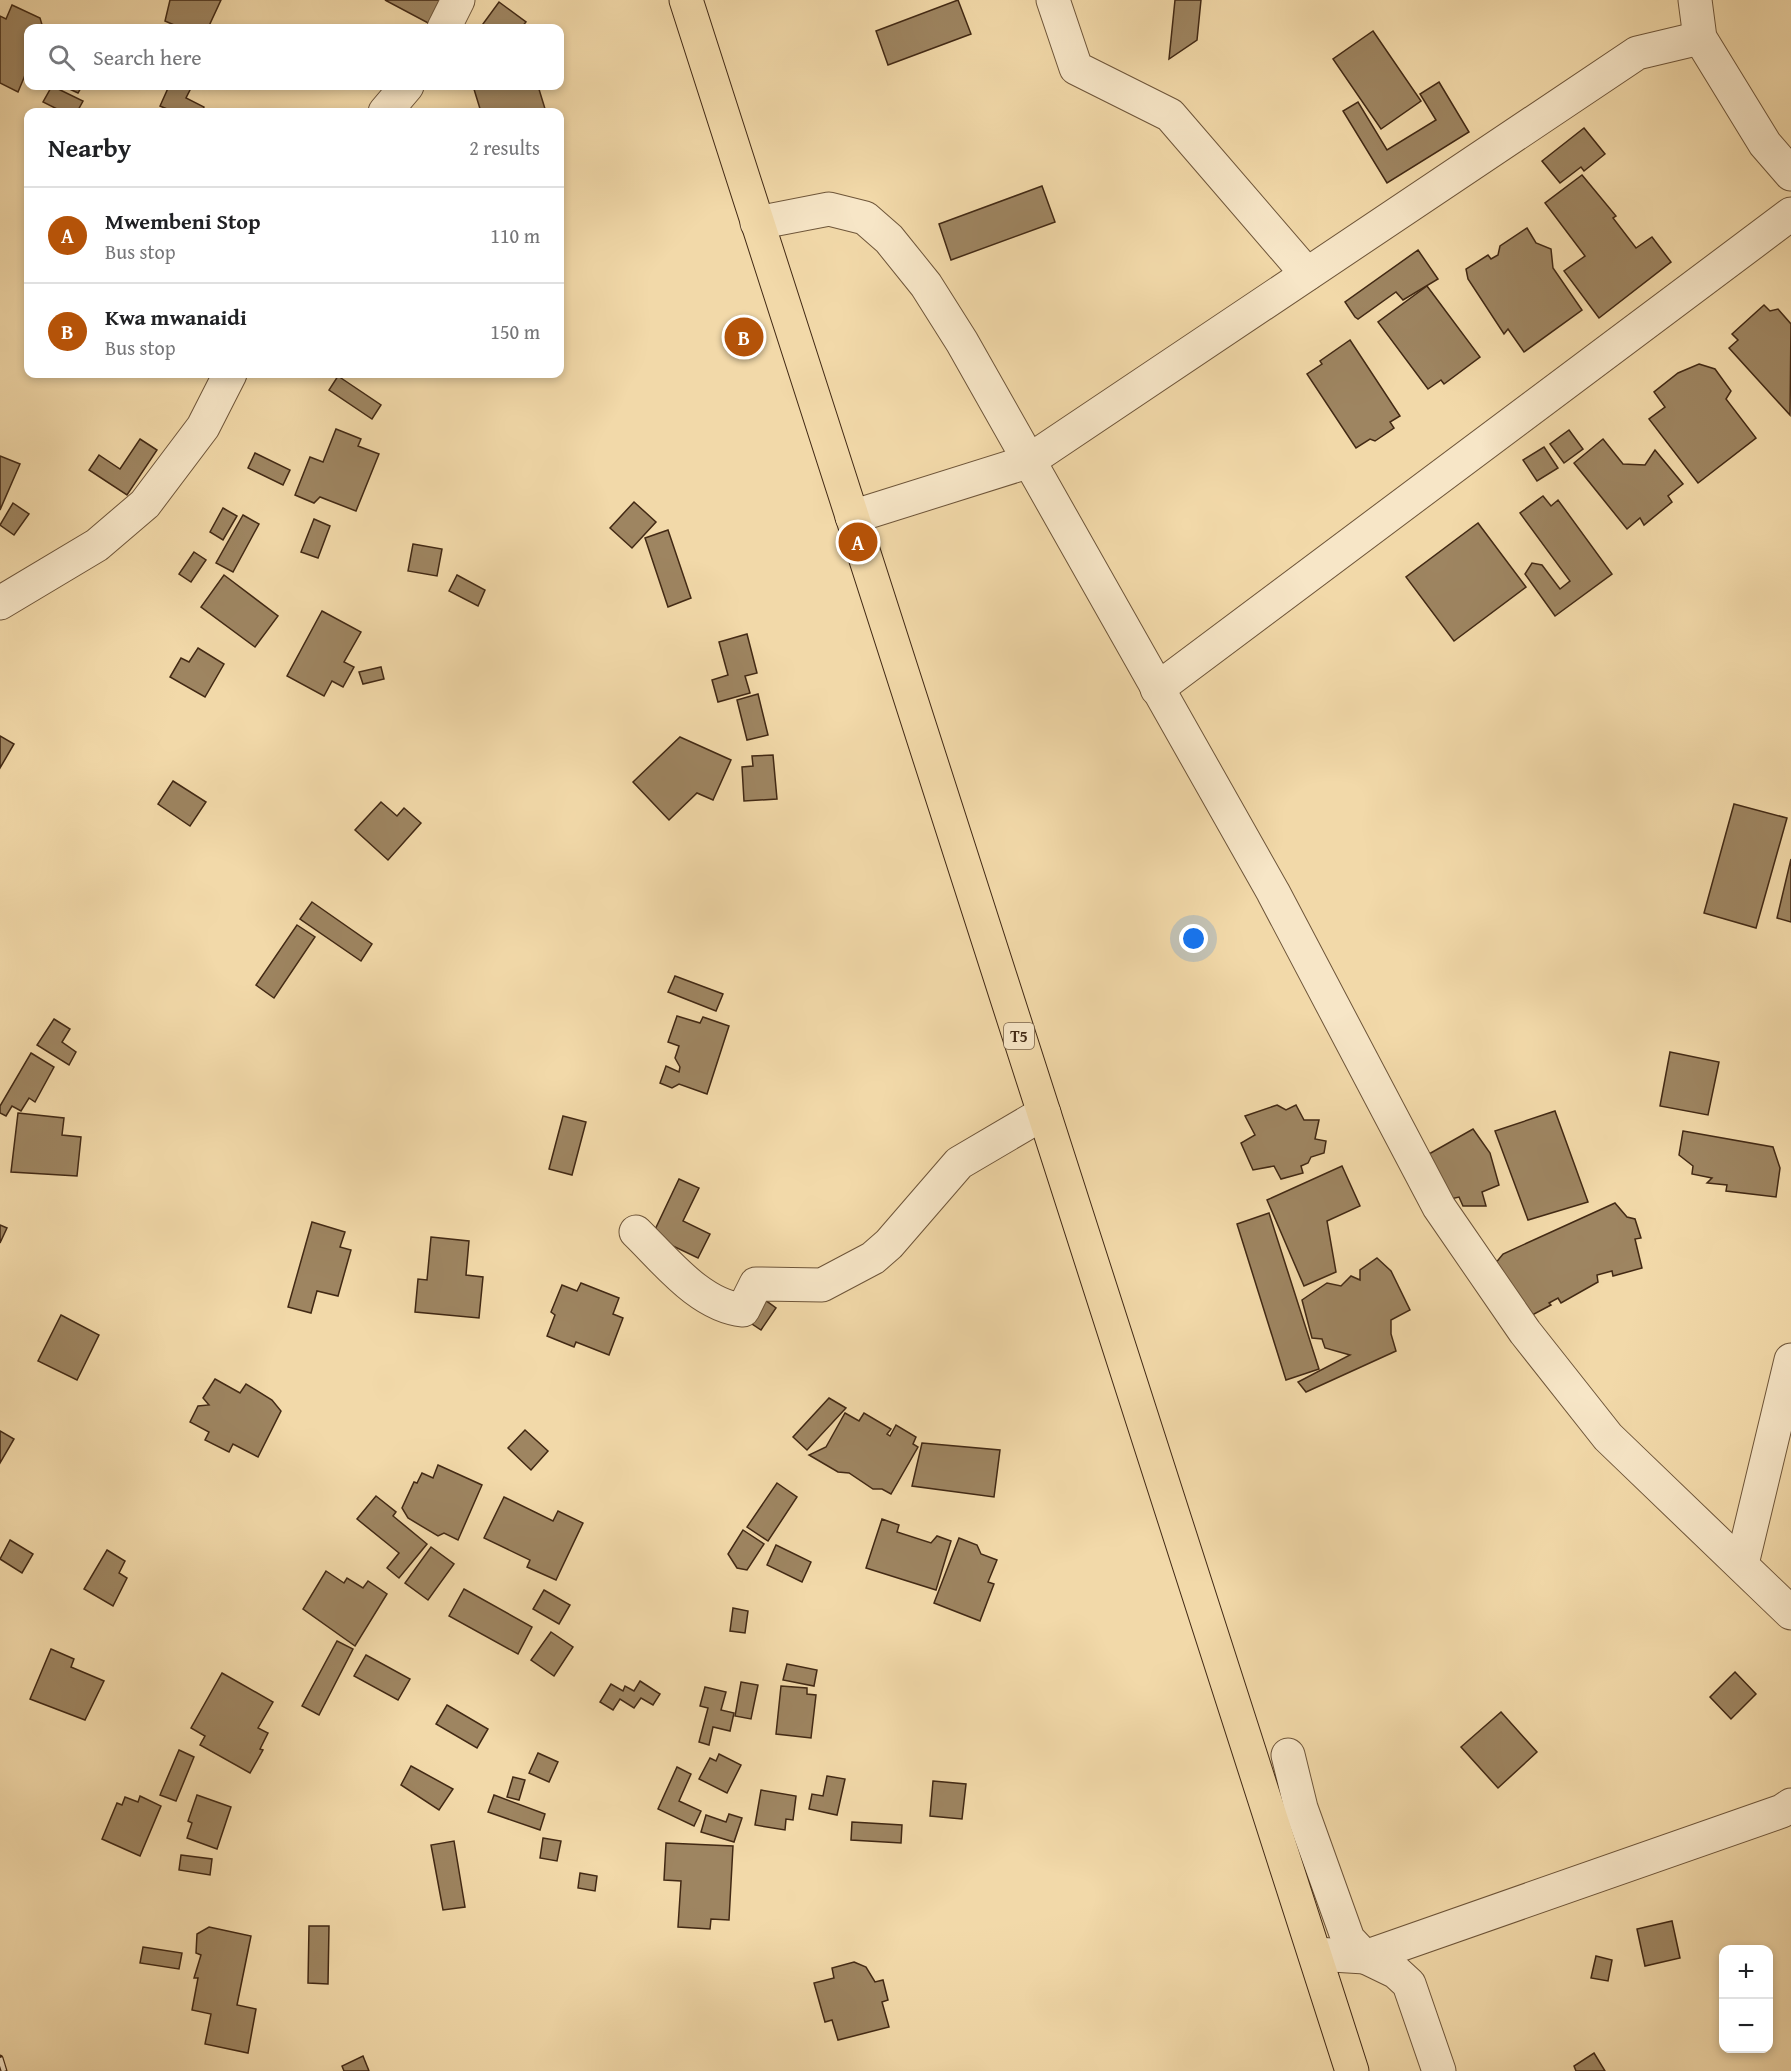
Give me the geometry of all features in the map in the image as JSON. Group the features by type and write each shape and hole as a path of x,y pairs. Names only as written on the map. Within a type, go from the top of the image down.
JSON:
{"highway":[{"name":"T5","path":"686,0 1352,2071"}],"street":[{"path":"446,24 458,0"},
{"path":"1053,0 1076,68 1170,115 1307,274"},
{"path":"1695,0 1700,38 1765,144 1791,174"},
{"path":"852,517 1027,462 1637,53 1700,38"},
{"path":"388,108 404,90"},
{"path":"757,223 829,209 865,218 889,239 926,285 962,342 1027,462 1273,892 1439,1207 1525,1332 1608,1437 1791,1613"},
{"path":"1157,689 1791,214"},
{"path":"0,603 97,544 145,504 205,423 228,378"},
{"path":"636,1232 689,1282 716,1302 731,1309 743,1310 756,1284 822,1285 873,1258 889,1244 959,1163 1044,1113"},
{"path":"1742,1564 1791,1360"},
{"path":"1288,1755 1302,1808 1348,1939 1365,1957 1396,1972 1409,1984 1439,2071"},
{"path":"1315,1954 1365,1957 1788,1817"}],"building":[{"path":"170,0 221,0 210,24 172,24 165,21"},
{"path":"385,0 443,0 430,24"},
{"path":"958,0 971,34 888,65 876,31"},
{"path":"1175,0 1201,0 1197,40 1169,59"},
{"path":"499,2 526,22 524,24 483,24"},
{"path":"12,5 40,18 42,24 24,24 24,78 18,92 0,83 0,16 6,19"},
{"path":"1373,31 1421,101 1381,129 1333,59"},
{"path":"1439,82 1469,132 1387,183 1343,111 1358,102 1387,150 1436,120 1420,94"},
{"path":"50,90 60,90 83,101 79,108 55,108 43,102"},
{"path":"167,90 190,90 186,98 204,107 165,108 160,106"},
{"path":"474,90 539,90 545,108 480,108"},
{"path":"1584,128 1605,154 1584,171 1581,167 1560,183 1542,161"},
{"path":"1582,175 1616,216 1613,218 1636,248 1652,237 1671,262 1599,318 1564,271 1585,256 1545,203"},
{"path":"1042,186 1055,222 951,260 939,224"},
{"path":"1527,228 1536,243 1551,249 1553,268 1582,310 1524,352 1508,329 1504,334 1468,279 1466,269 1488,255 1491,259 1498,255 1500,246"},
{"path":"1418,250 1438,279 1403,300 1396,292 1358,319 1355,317 1345,302"},
{"path":"1427,286 1480,357 1444,384 1441,380 1428,389 1378,322"},
{"path":"1764,305 1770,311 1778,309 1791,324 1790,415 1729,348 1738,340 1732,334"},
{"path":"1350,340 1400,416 1390,422 1394,428 1375,441 1370,439 1356,448 1307,374 1322,364 1320,361"},
{"path":"1699,364 1715,369 1731,391 1726,399 1756,438 1698,483 1649,419 1665,407 1654,392 1678,373"},
{"path":"337,378 341,378 381,405 372,419 329,390"},
{"path":"336,429 361,439 358,446 379,454 356,511 320,497 314,503 295,495 310,457 323,462"},
{"path":"1569,430 1583,449 1564,463 1550,444"},
{"path":"140,439 157,450 127,495 89,470 99,455 120,469"},
{"path":"1603,439 1623,464 1645,465 1655,450 1683,484 1668,496 1672,502 1644,525 1640,518 1627,529 1574,463"},
{"path":"1544,447 1558,468 1537,481 1523,460"},
{"path":"255,453 290,470 283,485 248,468"},
{"path":"0,456 20,464 0,510"},
{"path":"1543,496 1551,506 1558,500 1612,574 1555,616 1525,574 1532,563 1542,565 1560,589 1570,581 1520,513"},
{"path":"634,502 656,522 632,548 610,528"},
{"path":"13,503 29,514 14,535 0,525"},
{"path":"223,508 237,516 223,540 210,532"},
{"path":"243,515 259,524 233,572 216,563"},
{"path":"314,519 330,526 318,558 301,552"},
{"path":"1478,523 1526,587 1454,641 1406,577"},
{"path":"668,530 691,598 668,607 645,538"},
{"path":"413,544 442,549 437,576 408,571"},
{"path":"194,552 206,560 191,582 179,574"},
{"path":"224,575 278,616 255,647 201,607"},
{"path":"457,575 485,590 478,606 449,591"},
{"path":"322,611 361,632 344,662 354,667 343,687 332,681 324,696 287,676"},
{"path":"747,634 757,673 745,676 750,693 718,702 712,680 728,675 719,642"},
{"path":"198,648 224,664 205,697 170,677 181,658 189,662"},
{"path":"381,667 384,679 363,684 359,672"},
{"path":"758,694 768,735 747,740 737,700"},
{"path":"0,736 14,744 0,768"},
{"path":"680,737 731,760 713,800 697,793 669,820 633,782"},
{"path":"773,755 777,799 744,801 742,767 753,766 752,756"},
{"path":"173,781 206,802 190,826 158,804"},
{"path":"381,802 397,816 404,808 421,823 388,860 355,830"},
{"path":"1734,804 1787,818 1756,928 1704,913"},
{"path":"1791,859 1791,922 1777,918"},
{"path":"312,902 372,944 361,961 300,919"},
{"path":"297,925 315,937 274,998 256,985"},
{"path":"675,976 723,994 716,1011 668,992"},
{"path":"677,1016 700,1023 703,1017 729,1026 707,1094 679,1084 672,1088 660,1083 666,1066 679,1072 680,1067 675,1058 679,1046 668,1042"},
{"path":"54,1019 70,1029 62,1042 76,1052 69,1065 37,1045"},
{"path":"1670,1052 1719,1062 1708,1115 1660,1106"},
{"path":"31,1053 54,1067 35,1102 29,1098 21,1111 12,1106 6,1116 0,1113 0,1106"},
{"path":"1277,1105 1286,1110 1296,1105 1304,1120 1319,1120 1315,1139 1326,1141 1324,1153 1311,1157 1308,1163 1301,1166 1303,1173 1281,1179 1274,1166 1253,1170 1241,1143 1255,1135 1245,1116"},
{"path":"1555,1111 1588,1202 1528,1220 1495,1131"},
{"path":"18,1113 64,1118 62,1135 81,1137 77,1176 11,1172"},
{"path":"563,1116 586,1122 572,1175 549,1169"},
{"path":"1473,1129 1490,1153 1499,1185 1482,1192 1486,1206 1463,1206 1459,1197 1437,1202 1429,1154"},
{"path":"1683,1131 1773,1147 1780,1168 1776,1197 1726,1191 1727,1185 1707,1183 1712,1178 1692,1174 1693,1166 1679,1155"},
{"path":"1342,1166 1360,1206 1327,1221 1336,1272 1304,1286 1267,1200"},
{"path":"679,1179 699,1188 683,1221 710,1234 698,1258 652,1236"},
{"path":"1615,1203 1627,1217 1635,1219 1641,1238 1635,1239 1642,1268 1613,1276 1612,1271 1597,1275 1598,1282 1561,1303 1558,1298 1549,1303 1551,1305 1519,1322 1494,1265 1503,1254"},
{"path":"1269,1213 1319,1369 1286,1380 1237,1224"},
{"path":"312,1222 345,1232 340,1247 351,1250 338,1296 317,1291 311,1313 288,1307"},
{"path":"0,1225 7,1228 0,1243"},
{"path":"431,1237 469,1241 466,1275 483,1277 479,1318 415,1312 418,1279 427,1280"},
{"path":"1377,1258 1391,1271 1410,1310 1391,1320 1391,1334 1396,1351 1306,1392 1298,1382 1350,1355 1325,1348 1322,1339 1312,1338 1302,1300 1327,1283 1341,1286 1351,1276 1360,1280 1360,1270"},
{"path":"581,1283 619,1298 613,1314 623,1318 609,1355 576,1342 574,1347 547,1336 555,1315 551,1312 562,1285 577,1291"},
{"path":"761,1297 776,1308 761,1330 746,1320"},
{"path":"61,1315 99,1335 77,1380 38,1361"},
{"path":"215,1379 240,1393 246,1384 272,1400 281,1411 258,1457 233,1444 229,1452 205,1440 209,1432 190,1422 198,1406 209,1405 203,1398"},
{"path":"829,1398 846,1408 807,1450 793,1437"},
{"path":"845,1413 859,1421 864,1413 891,1429 887,1434 890,1436 896,1425 916,1437 913,1444 918,1447 891,1494 882,1489 873,1489 849,1473 838,1472 809,1455 826,1447"},
{"path":"525,1430 548,1451 531,1470 508,1448"},
{"path":"0,1431 14,1439 0,1463"},
{"path":"922,1443 1000,1450 994,1497 912,1486"},
{"path":"438,1465 482,1485 458,1540 444,1533 438,1536 408,1518 402,1508 414,1482 417,1483 422,1473 433,1478"},
{"path":"777,1483 797,1497 768,1541 747,1527"},
{"path":"376,1496 396,1512 393,1516 427,1544 399,1578 387,1568 399,1553 357,1519"},
{"path":"504,1497 553,1521 558,1511 583,1523 556,1580 527,1567 530,1560 484,1538"},
{"path":"882,1519 899,1525 897,1532 931,1543 937,1536 951,1541 936,1590 866,1568"},
{"path":"743,1530 764,1544 747,1570 737,1568 728,1554"},
{"path":"959,1538 977,1545 981,1554 997,1560 988,1582 994,1584 980,1621 934,1603"},
{"path":"10,1540 33,1554 22,1573 0,1559"},
{"path":"776,1545 811,1562 802,1582 767,1565"},
{"path":"431,1547 454,1564 428,1600 405,1583"},
{"path":"107,1550 125,1561 119,1573 127,1578 113,1606 84,1589"},
{"path":"326,1571 344,1583 347,1578 363,1588 368,1581 387,1594 355,1646 303,1609"},
{"path":"464,1589 532,1627 518,1654 449,1616"},
{"path":"544,1590 570,1605 559,1624 533,1609"},
{"path":"733,1608 748,1611 745,1633 730,1631"},
{"path":"551,1632 573,1647 554,1676 531,1660"},
{"path":"337,1641 353,1649 319,1715 302,1706"},
{"path":"51,1649 74,1659 71,1667 104,1681 85,1720 30,1699"},
{"path":"366,1655 410,1679 398,1700 354,1676"},
{"path":"787,1664 817,1670 814,1686 783,1680"},
{"path":"1735,1672 1756,1694 1731,1719 1710,1697"},
{"path":"222,1673 273,1702 258,1728 268,1733 260,1749 263,1750 250,1773 200,1745 205,1736 191,1728"},
{"path":"640,1681 660,1694 653,1705 641,1698 634,1708 620,1699 613,1710 600,1702 611,1684 623,1691 625,1686 634,1691"},
{"path":"741,1682 758,1685 751,1719 735,1716"},
{"path":"781,1686 807,1688 807,1694 816,1695 811,1738 776,1734"},
{"path":"705,1687 726,1692 721,1710 734,1713 730,1731 713,1727 709,1745 699,1742 708,1708 700,1706"},
{"path":"447,1705 488,1729 477,1748 436,1724"},
{"path":"1501,1712 1537,1752 1498,1788 1461,1747"},
{"path":"179,1750 194,1757 176,1801 160,1795"},
{"path":"538,1753 558,1762 549,1782 529,1773"},
{"path":"719,1754 741,1765 727,1793 699,1779 710,1758 716,1761"},
{"path":"411,1766 453,1789 439,1810 401,1785"},
{"path":"677,1767 691,1774 679,1801 701,1811 694,1826 658,1809"},
{"path":"827,1776 845,1779 837,1815 809,1809 812,1794 823,1796"},
{"path":"513,1777 525,1780 519,1800 507,1797"},
{"path":"933,1781 966,1784 962,1819 930,1816"},
{"path":"761,1790 796,1796 793,1820 786,1819 785,1830 755,1825"},
{"path":"197,1795 231,1807 217,1849 187,1838 192,1823 188,1821"},
{"path":"494,1795 545,1814 540,1830 488,1812"},
{"path":"140,1796 161,1806 140,1856 102,1839 117,1803 122,1805 125,1797 138,1802"},
{"path":"729,1814 742,1818 734,1842 701,1832 706,1815 726,1822"},
{"path":"852,1822 902,1825 901,1843 851,1840"},
{"path":"543,1838 561,1841 557,1861 540,1858"},
{"path":"454,1841 465,1907 443,1910 431,1845"},
{"path":"666,1843 733,1846 729,1920 711,1919 710,1929 678,1927 681,1881 664,1880"},
{"path":"181,1855 212,1859 210,1875 179,1870"},
{"path":"580,1873 597,1876 595,1891 578,1888"},
{"path":"1672,1921 1680,1958 1645,1966 1637,1929"},
{"path":"309,1926 329,1926 328,1984 308,1983"},
{"path":"209,1927 251,1936 237,2005 256,2009 248,2053 205,2044 211,2014 192,2010 198,1978 194,1978 201,1955 196,1953 197,1934"},
{"path":"143,1947 182,1953 179,1969 140,1963"},
{"path":"1596,1956 1612,1960 1608,1981 1591,1978"},
{"path":"854,1962 866,1967 875,1982 883,1980 888,2000 882,2002 889,2027 838,2040 832,2020 825,2022 814,1983 834,1978 832,1968"},
{"path":"1594,2053 1605,2071 1576,2071 1574,2066"},
{"path":"363,2056 369,2071 344,2071 342,2066"}],"railway":[{"path":"0,2058 4,2071"}],"place":[{"name":"Kwa mwanaidi","path":"744,337"},
{"name":"Mwembeni Stop","path":"858,542"}]}
